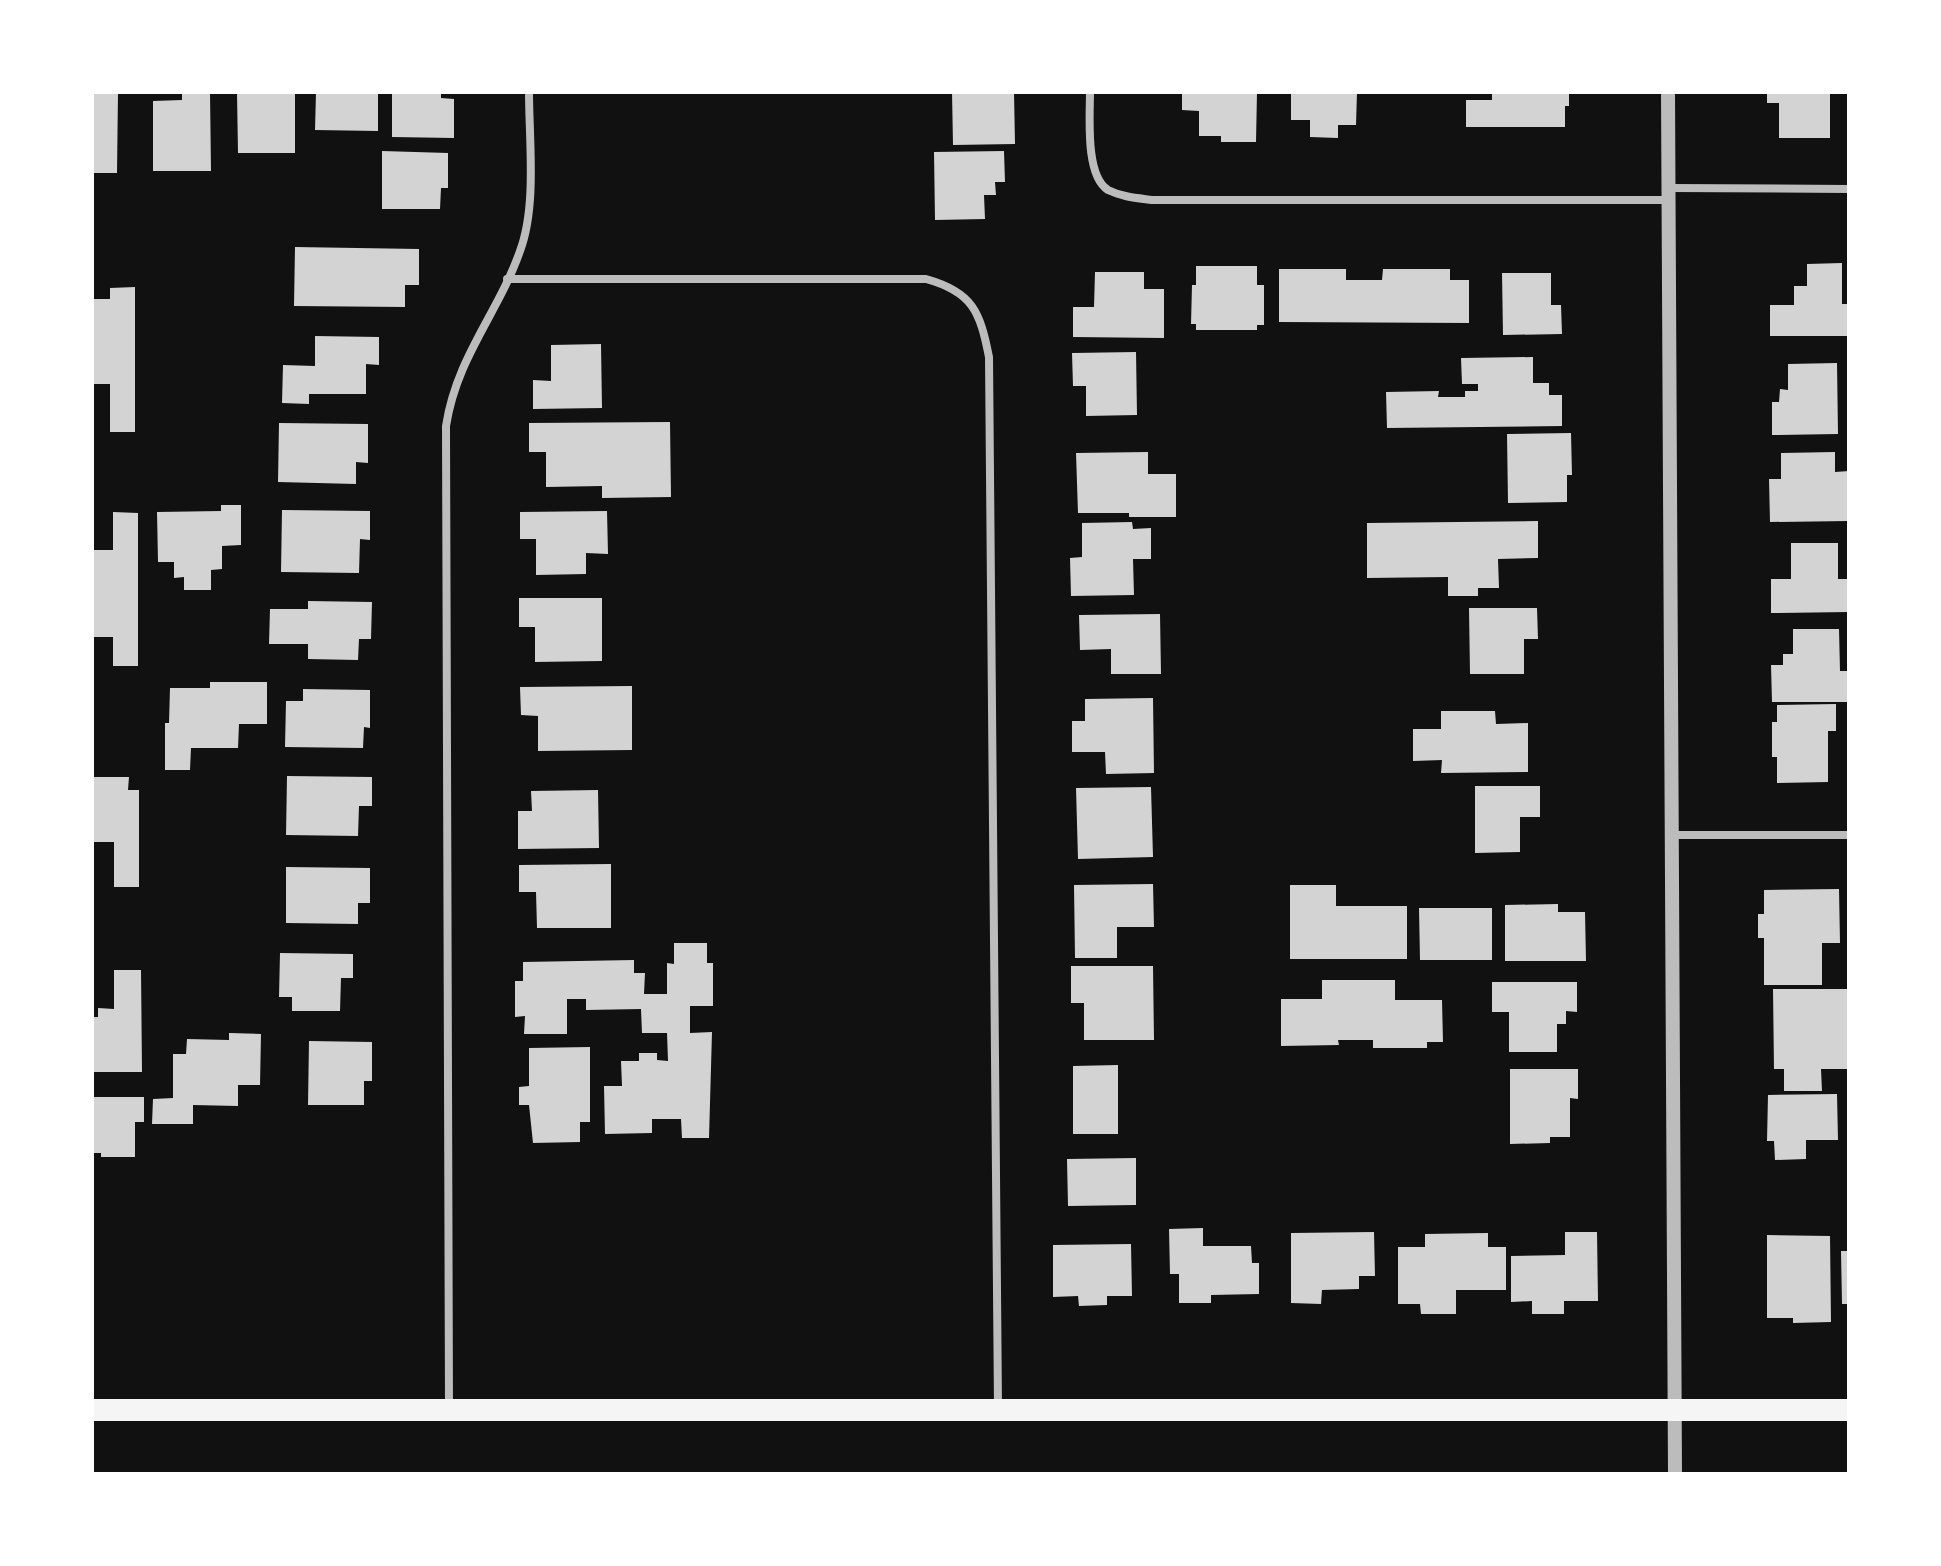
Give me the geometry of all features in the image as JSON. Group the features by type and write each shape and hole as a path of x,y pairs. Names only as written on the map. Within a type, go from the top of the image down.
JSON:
{"highway":[{"path":"92,1410 1849,1410"}],"street":[{"path":"449,1409 446,426 450,397 463,364 520,251 527,224 529,92"},
{"path":"1090,92 1094,168 1105,189 1126,197 1152,200 1849,189"},
{"path":"1668,92 1675,1474"},
{"path":"507,279 926,279 946,284 975,307 983,326 989,357 998,1412"},
{"path":"1672,835 1849,835"}],"building":[{"path":"92,92 118,92 117,173 92,173"},
{"path":"182,92 210,92 211,171 153,171 153,101 182,100"},
{"path":"295,92 295,153 238,153 237,93"},
{"path":"316,92 378,92 378,131 315,130"},
{"path":"392,92 441,92 441,98 454,99 454,138 392,137"},
{"path":"952,92 1014,92 1015,144 953,145"},
{"path":"1182,92 1257,92 1256,142 1221,142 1221,136 1199,136 1199,111 1182,110"},
{"path":"1291,92 1357,92 1356,125 1338,125 1338,138 1310,137 1310,120 1291,120"},
{"path":"1492,92 1569,92 1565,127 1466,127 1466,100 1492,100"},
{"path":"1767,92 1830,92 1830,138 1779,138 1779,103 1767,103"},
{"path":"382,151 448,153 448,188 441,188 440,209 382,209"},
{"path":"1004,151 1005,182 995,182 996,195 984,195 985,219 935,220 934,152"},
{"path":"295,247 419,249 419,285 405,285 405,307 294,306"},
{"path":"1842,263 1842,304 1849,304 1849,336 1770,336 1770,305 1794,305 1794,286 1807,286 1807,264"},
{"path":"1196,266 1257,266 1257,285 1264,285 1264,325 1257,325 1257,330 1196,330 1196,324 1191,324"},
{"path":"1279,269 1346,269 1346,280 1382,280 1383,269 1450,269 1450,280 1469,280 1469,323 1279,322"},
{"path":"1095,272 1144,272 1144,289 1164,289 1164,338 1073,337 1073,307 1094,307"},
{"path":"1502,273 1551,273 1551,305 1561,305 1562,334 1503,335"},
{"path":"135,287 135,432 110,432 110,384 92,384 92,299 110,299 110,288"},
{"path":"315,336 379,337 379,365 366,364 366,394 309,394 309,404 282,403 283,365 315,366"},
{"path":"601,344 602,408 533,409 533,380 551,381 551,345"},
{"path":"1136,352 1137,415 1086,416 1086,386 1073,386 1072,353"},
{"path":"1533,357 1533,383 1549,383 1549,395 1562,395 1562,426 1387,428 1386,392 1439,391 1438,397 1465,397 1465,391 1478,391 1478,384 1462,384 1461,358"},
{"path":"1837,363 1838,434 1772,435 1772,402 1779,402 1780,389 1788,390 1788,364"},
{"path":"670,422 671,497 602,498 602,486 546,487 546,452 529,452 529,423"},
{"path":"279,423 368,424 368,463 356,462 356,484 278,482"},
{"path":"1571,433 1572,475 1567,475 1567,502 1508,503 1507,434"},
{"path":"1148,452 1148,474 1176,474 1176,517 1078,513 1076,453"},
{"path":"1835,452 1835,472 1849,471 1849,521 1770,522 1769,479 1781,479 1781,453"},
{"path":"221,505 241,505 241,545 222,546 222,569 211,570 211,590 184,590 184,577 174,578 174,562 158,562 157,512 221,511"},
{"path":"282,510 370,511 370,540 360,539 359,573 281,572"},
{"path":"607,511 608,554 586,553 586,574 536,575 536,539 520,539 520,512"},
{"path":"113,512 138,513 138,666 113,666 113,637 92,637 92,550 113,550"},
{"path":"1538,521 1538,558 1498,559 1499,588 1478,588 1478,596 1448,596 1448,577 1367,578 1367,523"},
{"path":"1132,522 1133,529 1151,528 1151,559 1133,559 1134,595 1071,596 1070,558 1082,557 1082,523"},
{"path":"1791,543 1838,543 1838,579 1849,579 1849,612 1771,613 1771,579 1791,579"},
{"path":"519,598 602,598 602,661 535,662 535,627 519,627"},
{"path":"308,601 372,602 371,639 359,639 358,660 308,659 308,644 269,644 270,609 308,609"},
{"path":"1469,608 1537,608 1538,639 1524,639 1524,674 1470,674"},
{"path":"1160,614 1161,674 1111,674 1111,649 1080,650 1079,615"},
{"path":"1793,629 1839,629 1840,671 1849,671 1849,702 1772,702 1771,665 1783,665 1783,654 1793,654"},
{"path":"210,682 267,682 267,724 239,724 238,748 191,748 190,770 165,770 165,723 169,723 170,688 210,688"},
{"path":"632,686 632,750 538,751 538,716 521,715 520,687"},
{"path":"303,689 370,690 370,728 364,727 363,748 285,747 286,701 303,701"},
{"path":"1153,698 1154,773 1106,774 1105,752 1072,752 1072,721 1085,721 1085,699"},
{"path":"1836,704 1836,731 1828,731 1828,782 1777,783 1777,757 1772,757 1772,722 1777,722 1777,705"},
{"path":"1441,711 1495,711 1496,724 1528,723 1528,772 1441,773 1442,760 1413,761 1413,729 1441,729"},
{"path":"287,776 372,777 372,806 359,806 358,836 286,835"},
{"path":"92,777 129,777 128,790 139,790 139,887 114,887 114,842 92,842"},
{"path":"1475,786 1540,786 1540,817 1520,817 1520,852 1475,853"},
{"path":"1151,787 1153,857 1078,859 1076,788"},
{"path":"598,790 599,848 518,849 518,811 532,811 531,791"},
{"path":"611,864 611,928 537,928 536,892 519,892 519,865"},
{"path":"286,867 370,868 370,903 358,903 358,924 286,923"},
{"path":"1153,884 1154,927 1117,927 1117,958 1075,958 1074,885"},
{"path":"1290,885 1336,885 1336,906 1407,906 1407,959 1290,959"},
{"path":"1839,889 1840,943 1822,943 1822,985 1764,985 1764,938 1758,938 1758,914 1764,914 1764,890"},
{"path":"1558,904 1558,912 1585,912 1586,961 1505,961 1505,905"},
{"path":"1419,908 1492,908 1492,960 1420,960"},
{"path":"674,943 707,943 707,963 713,963 713,1006 690,1006 690,1033 712,1032 709,1138 682,1138 681,1119 652,1119 652,1133 605,1134 604,1086 622,1086 621,1061 639,1061 639,1053 657,1053 657,1060 668,1061 667,1033 642,1033 641,1009 586,1010 586,999 567,999 567,1034 524,1034 525,1016 515,1017 515,981 523,981 523,962 634,960 634,973 645,973 644,994 667,994 667,963 674,964"},
{"path":"280,953 353,954 353,978 341,978 340,1011 292,1011 292,997 279,997"},
{"path":"1071,966 1153,966 1154,1040 1084,1040 1084,1003 1071,1003"},
{"path":"114,970 141,970 142,1072 92,1072 92,1017 98,1017 98,1008 114,1009"},
{"path":"1322,980 1395,980 1395,1000 1442,1000 1443,1042 1427,1042 1427,1048 1373,1048 1373,1040 1338,1040 1339,1045 1281,1046 1281,999 1322,999"},
{"path":"1492,982 1577,982 1577,1012 1566,1011 1566,1024 1557,1024 1557,1052 1509,1052 1509,1012 1492,1012"},
{"path":"1773,989 1849,989 1849,1069 1821,1069 1822,1091 1784,1091 1784,1069 1774,1069"},
{"path":"229,1033 261,1034 260,1085 238,1085 238,1106 193,1105 193,1124 152,1124 153,1099 173,1098 173,1054 186,1054 187,1039 229,1040"},
{"path":"309,1041 372,1042 372,1081 364,1081 364,1105 308,1105"},
{"path":"590,1047 590,1122 580,1122 580,1142 533,1143 529,1105 519,1105 519,1087 529,1086 529,1048"},
{"path":"1118,1065 1118,1134 1073,1134 1073,1066"},
{"path":"1510,1069 1578,1069 1578,1099 1570,1098 1570,1137 1550,1137 1550,1143 1510,1144"},
{"path":"1837,1094 1838,1140 1806,1140 1806,1159 1775,1160 1774,1141 1767,1141 1768,1095"},
{"path":"92,1097 144,1097 144,1122 135,1122 135,1157 101,1157 101,1153 92,1153"},
{"path":"1136,1158 1136,1205 1068,1206 1067,1159"},
{"path":"1203,1228 1203,1246 1251,1246 1252,1263 1259,1263 1259,1294 1211,1295 1211,1303 1179,1303 1179,1274 1170,1274 1169,1229"},
{"path":"1374,1232 1375,1276 1359,1276 1359,1289 1322,1290 1321,1304 1291,1303 1291,1233"},
{"path":"1565,1232 1597,1232 1598,1301 1564,1301 1564,1314 1532,1314 1532,1301 1511,1302 1511,1256 1565,1255"},
{"path":"1488,1233 1488,1247 1506,1247 1506,1290 1456,1290 1456,1314 1421,1314 1420,1304 1398,1304 1398,1247 1425,1247 1425,1234"},
{"path":"1767,1235 1830,1236 1831,1322 1793,1323 1793,1318 1767,1318"},
{"path":"1131,1244 1132,1296 1107,1296 1107,1305 1079,1306 1078,1296 1053,1297 1053,1245"},
{"path":"1841,1251 1849,1251 1849,1304 1842,1304"}]}
